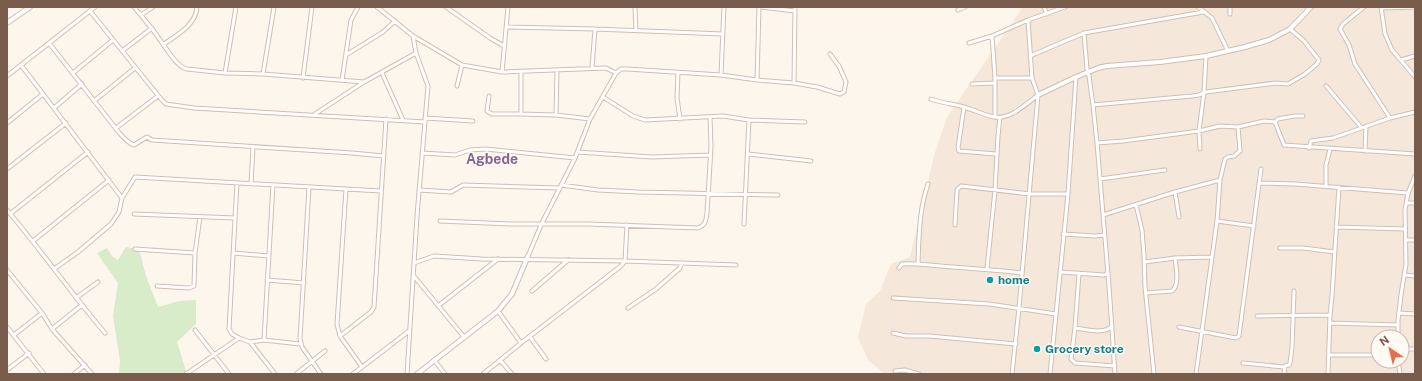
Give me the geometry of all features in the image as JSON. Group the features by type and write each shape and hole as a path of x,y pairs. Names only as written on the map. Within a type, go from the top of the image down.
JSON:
{"street":[{"path":"7,22 30,7"},
{"path":"7,70 8,75 95,7"},
{"path":"134,7 152,28 171,55 184,69 364,82"},
{"path":"141,15 153,7"},
{"path":"164,44 194,20 197,7"},
{"path":"225,73 236,7"},
{"path":"263,74 274,7"},
{"path":"304,78 312,7"},
{"path":"342,80 351,20 358,7"},
{"path":"378,7 413,36 462,65 502,72 592,68 606,68 616,72"},
{"path":"446,7 504,46"},
{"path":"502,72 508,7"},
{"path":"635,7 636,31"},
{"path":"721,75 724,7"},
{"path":"757,80 760,7 795,9 794,83"},
{"path":"958,10 965,7"},
{"path":"1044,7 1047,14"},
{"path":"969,42 992,36 1028,20 1066,7"},
{"path":"1198,7 1212,18 1228,51"},
{"path":"1230,7 1230,14"},
{"path":"931,99 964,107 995,117 1000,117 1014,112 1038,95 1076,77 1107,66 1160,62 1206,56 1269,40 1290,29 1311,7"},
{"path":"1364,7 1342,24 1340,29 1349,45 1355,64 1390,118"},
{"path":"1415,7 1382,8 1385,34 1392,50 1415,77"},
{"path":"90,11 135,68 166,104 194,108 314,114 425,122"},
{"path":"1030,56 1084,33 1105,28 1203,12"},
{"path":"1012,374 1030,194 1038,95 1032,78 1028,20"},
{"path":"346,55 383,32 395,21"},
{"path":"506,27 723,34"},
{"path":"122,51 152,28"},
{"path":"592,68 595,29"},
{"path":"1094,105 1192,96 1202,94 1204,92 1275,83 1286,85 1305,74 1317,64 1319,59 1304,41 1290,29"},
{"path":"1084,33 1088,72 1094,105 1115,374"},
{"path":"407,374 419,190 428,86 416,53 413,36"},
{"path":"992,36 995,78 995,117"},
{"path":"72,73 113,40"},
{"path":"49,43 126,141 133,145 147,137 152,140 384,156"},
{"path":"314,114 364,82 416,53"},
{"path":"417,374 498,310 512,294 542,223 575,158 576,152 590,119 616,72 621,69 627,69 721,75 794,83 817,87 840,94 844,92 846,82 839,66 830,54"},
{"path":"1200,149 1199,131 1204,92 1206,56"},
{"path":"1401,60 1415,56"},
{"path":"21,65 122,198"},
{"path":"457,86 462,65"},
{"path":"94,101 135,68"},
{"path":"556,115 557,70"},
{"path":"521,72 521,114"},
{"path":"678,72 677,98 680,119"},
{"path":"382,73 403,120"},
{"path":"1050,374 1068,194 1076,77"},
{"path":"995,78 1032,78"},
{"path":"972,84 995,83"},
{"path":"54,108 82,84"},
{"path":"1326,86 1361,127"},
{"path":"7,123 43,94"},
{"path":"116,128 158,96"},
{"path":"489,96 488,111 490,114 556,115 590,119"},
{"path":"603,97 638,119 680,119 723,116 749,120 804,122"},
{"path":"964,107 958,148 959,151 996,154"},
{"path":"1309,148 1311,141 1333,138 1361,127 1415,112"},
{"path":"1097,143 1199,131 1220,126 1238,127 1264,121 1275,122 1278,119 1303,116"},
{"path":"440,221 698,228 706,221 710,155 710,117"},
{"path":"987,269 995,190 996,154 1000,117"},
{"path":"425,118 473,121"},
{"path":"340,336 371,312 374,307 386,119"},
{"path":"744,224 749,120"},
{"path":"1275,122 1284,145 1309,148 1415,154"},
{"path":"7,169 66,123"},
{"path":"1365,151 1366,126"},
{"path":"1196,374 1217,221 1220,180 1226,158 1234,156 1240,151 1238,127"},
{"path":"251,184 253,147"},
{"path":"422,153 455,155 470,150 486,149 575,158"},
{"path":"1326,186 1326,165 1330,149"},
{"path":"10,214 88,152"},
{"path":"576,152 652,157 710,155"},
{"path":"748,154 811,161"},
{"path":"1179,327 1236,338 1239,336 1260,169"},
{"path":"1100,179 1165,170"},
{"path":"1398,329 1401,295 1405,275 1406,203 1408,193 1415,176"},
{"path":"54,269 78,252 111,224 119,212 122,198 135,177 381,191"},
{"path":"33,241 109,180"},
{"path":"1103,215 1175,192 1220,180"},
{"path":"237,183 229,329 232,334 238,338 250,342 264,340 300,344"},
{"path":"1259,183 1326,186 1408,193"},
{"path":"918,263 922,204 928,184"},
{"path":"264,340 273,185"},
{"path":"419,190 451,192 463,185 560,186 638,192 745,193 778,195"},
{"path":"955,225 957,190 962,186 1030,194 1068,194"},
{"path":"310,187 300,344 311,362 321,374"},
{"path":"1328,374 1330,315 1339,187"},
{"path":"346,189 337,324 340,336 362,367"},
{"path":"1175,192 1179,217"},
{"path":"1406,203 1415,203"},
{"path":"1136,205 1142,230 1145,262 1145,287 1154,374"},
{"path":"7,210 105,333"},
{"path":"134,214 235,218"},
{"path":"157,286 189,288 193,287 195,284 195,253 200,217"},
{"path":"1217,221 1254,226"},
{"path":"483,374 521,343 620,268 625,261 627,226"},
{"path":"1336,227 1405,229"},
{"path":"1063,234 1095,236 1105,235"},
{"path":"1406,240 1415,240"},
{"path":"1280,248 1303,248 1335,252"},
{"path":"134,250 195,253"},
{"path":"233,253 269,256"},
{"path":"414,263 434,256 498,259 527,257 568,260 736,265"},
{"path":"1145,262 1175,258 1212,257"},
{"path":"1146,293 1172,291 1175,288 1175,258"},
{"path":"438,306 498,259"},
{"path":"532,291 568,260"},
{"path":"899,268 902,264 918,263 1022,273"},
{"path":"628,308 656,289 679,269 682,264"},
{"path":"7,270 42,312 52,329 92,374"},
{"path":"1060,272 1108,273"},
{"path":"1079,273 1072,360 1074,363 1115,366"},
{"path":"413,275 464,337"},
{"path":"1405,275 1415,276"},
{"path":"267,280 304,283"},
{"path":"76,298 98,282"},
{"path":"1243,363 1284,367 1290,363 1294,290"},
{"path":"893,298 955,301 1019,308 1056,314"},
{"path":"52,329 82,305"},
{"path":"498,310 521,343"},
{"path":"14,335 42,312"},
{"path":"1399,313 1415,314"},
{"path":"1257,316 1330,315"},
{"path":"1330,323 1398,325"},
{"path":"1075,328 1104,331 1112,326"},
{"path":"7,327 29,353 44,374"},
{"path":"195,330 229,374"},
{"path":"353,374 409,331"},
{"path":"893,333 906,336 929,336 1016,344"},
{"path":"530,337 546,359"},
{"path":"186,374 238,338"},
{"path":"250,342 276,374"},
{"path":"296,374 325,351"},
{"path":"7,370 29,353"},
{"path":"1328,355 1370,355"},
{"path":"434,360 445,374"},
{"path":"500,360 512,374"},
{"path":"74,374 85,365"},
{"path":"1284,367 1284,374"},
{"path":"895,371 905,370 919,374"}],"shaded area":[{"path":"1023,7 1415,7 1415,374 885,374 868,360 858,337 866,304 880,291 891,264 910,257 935,152 947,117"}],"green space":[{"path":"126,247 139,249 146,276 158,307 179,301 196,300 196,324 177,342 186,371 184,374 119,374 120,361 113,316 118,283 97,253 107,248 112,256 118,260"}],"place":[{"name":"home","path":"990,280"},
{"name":"Grocery store","path":"1037,349"}],"district":[{"name":"Agbede","path":"492,159"}]}
